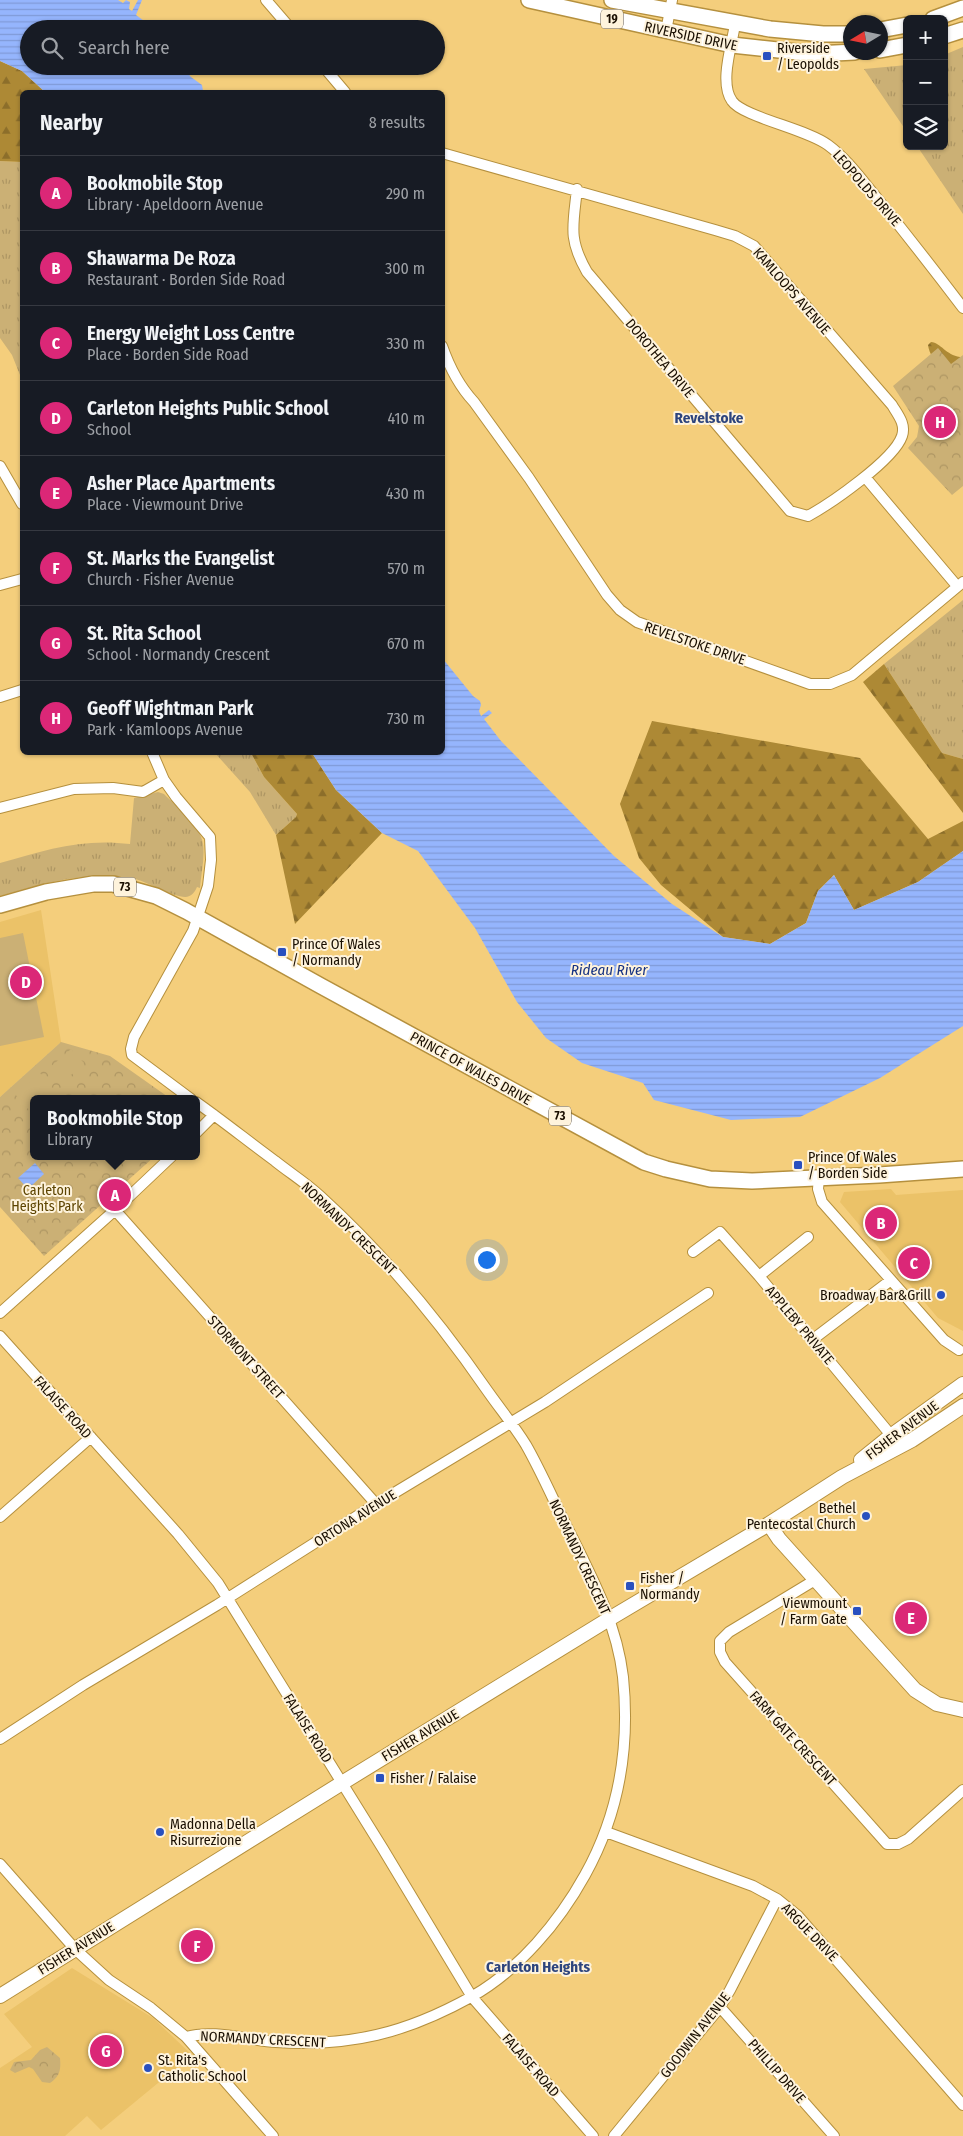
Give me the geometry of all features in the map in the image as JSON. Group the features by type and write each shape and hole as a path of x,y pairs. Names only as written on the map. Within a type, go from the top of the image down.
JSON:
{"main road":[{"name":"RIVERSIDE DRIVE","path":"528,0 732,45 815,54 843,53"},
{"name":"RIVERSIDE DRIVE","path":"612,0 671,6 735,24 823,34 843,34"},
{"path":"944,15 963,8"},
{"path":"888,29 903,26"},
{"path":"948,35 963,30"},
{"path":"888,49 903,46"},
{"name":"PRINCE OF WALES DRIVE","path":"0,905 69,887 93,884 113,884 156,896 644,1162 666,1169 710,1179 752,1181 963,1168"},
{"name":"FISHER AVENUE","path":"842,1477 892,1435 963,1384"},
{"name":"FISHER AVENUE","path":"0,1996 609,1619 769,1524 842,1477 900,1447 963,1406"},
{"path":"769,1524 779,1539 815,1580 915,1690 938,1704 963,1710"}],"street":[{"path":"266,0 283,20"},
{"path":"666,31 671,6"},
{"name":"LEOPOLDS DRIVE","path":"735,24 725,84 732,102 750,112 811,134 844,158 963,308"},
{"path":"331,75 343,90"},
{"name":"KAMLOOPS AVENUE","path":"445,154 728,234 754,246 892,405 902,421 902,435 897,445 865,477"},
{"name":"DOROTHEA DRIVE","path":"577,190 572,233 576,254 587,272 790,510 808,516 826,506 865,477"},
{"name":"REVELSTOKE DRIVE","path":"445,354 465,392 530,478 607,595 620,610 637,622 810,684 830,684 852,675 960,584"},
{"path":"0,466 20,501"},
{"path":"865,477 960,584"},
{"path":"0,585 20,580"},
{"path":"0,697 20,691"},
{"path":"153,755 164,780 210,837 212,849 209,879 198,918 134,1037 131,1049 132,1055 186,1095"},
{"path":"0,808 74,789 112,788 143,792 164,780"},
{"name":"NORMANDY CRESCENT","path":"0,1864 75,1949 109,1980 146,2005 186,2037 202,2033 254,2040 311,2044 336,2043 389,2032 415,2024 472,1997 500,1977 550,1928 576,1891 596,1855 606,1832 618,1788 624,1752 623,1679 609,1619 603,1600 526,1445 466,1360 386,1261 318,1194 200,1105"},
{"path":"200,1129 214,1115"},
{"path":"0,1313 168,1160"},
{"path":"819,1178 818,1189 822,1202 944,1340 959,1350"},
{"name":"STORMONT STREET","path":"115,1210 376,1504"},
{"name":"APPLEBY PRIVATE","path":"693,1252 720,1232 759,1276 900,1447"},
{"path":"759,1276 808,1237"},
{"path":"812,1340 891,1280"},
{"name":"ORTONA AVENUE","path":"0,1738 83,1685 228,1599 376,1504 545,1402 708,1293"},
{"name":"FALAISE ROAD","path":"0,1336 178,1534 218,1583 472,1997 593,2136"},
{"path":"0,1517 90,1437"},
{"name":"FARM GATE CRESCENT","path":"815,1580 729,1632 720,1641 720,1652 725,1662 887,1844 898,1844 908,1839 963,1790"},
{"name":"ARGUE DRIVE","path":"606,1832 753,1886 778,1899 798,1916 963,2105"},
{"name":"GOODWIN AVENUE","path":"614,2136 720,2007 778,1899"},
{"name":"PHILLIP DRIVE","path":"720,2007 834,2136"},
{"path":"186,2037 274,2136"}],"shaded area":[{"path":"41,910 61,1042 0,1097 0,922"},
{"path":"891,1189 896,1195 963,1190 963,1331 938,1318 840,1202 844,1192"},
{"path":"72,1968 153,2018 192,2055 101,2130 87,2116 65,2136 0,2136 0,2068 32,2047 4,2014"}],"green space":[{"path":"963,47 963,214 920,150 948,150 948,53"},
{"path":"0,61 20,70 20,75 26,75 43,90 20,90 20,162 0,161"},
{"path":"903,65 903,126 864,69"},
{"path":"0,161 20,162 20,375 12,355 0,338"},
{"path":"931,342 960,357 963,382 936,362 928,345"},
{"path":"938,348 951,364 963,355 963,486 952,495 908,448 917,437 919,426 893,386"},
{"path":"963,600 963,759 942,753 884,664"},
{"path":"884,664 942,753 963,759 963,813 863,682"},
{"path":"652,721 860,758 928,839 963,821 963,851 918,882 854,910 834,875 818,891 806,923 770,944 723,937 661,885 639,858 620,804"},
{"path":"217,755 252,755 264,777 297,814 296,817 276,835 250,792"},
{"path":"252,755 313,755 336,790 382,833 295,924 276,835 297,814 264,777"},
{"path":"158,792 164,794 188,817 201,837 204,855 200,888 197,887 192,895 181,897 132,878 98,876 49,883 0,896 0,863 64,846 96,843 130,844 134,798"},
{"path":"23,933 44,1037 0,1046 0,938"},
{"name":"Carleton Heights Park","path":"61,1042 110,1056 165,1095 30,1095 30,1160 151,1160 44,1256 0,1207 0,1097"},
{"path":"71,1049 84,1063 61,1084 48,1069"},
{"path":"40,1073 58,1095 30,1095 30,1111 15,1094"},
{"path":"47,2047 60,2058 59,2072 50,2083 42,2082 33,2069 29,2067 15,2073 10,2070 14,2062 31,2060 40,2050"}],"water":[{"path":"0,0 118,0 123,3 126,0 130,2 129,9 132,11 138,0 142,0 136,15 143,20 20,20 20,70 0,61"},
{"path":"26,75 189,75 202,85 203,90 43,90"},
{"name":"Rideau River","path":"445,661 473,696 480,701 479,711 481,716 489,710 492,713 484,719 501,741 614,856 672,904 723,937 770,944 806,923 818,891 834,875 854,910 918,882 963,851 963,1026 880,1078 800,1117 731,1120 654,1100 643,1083 582,1063 546,1038 517,1002 475,928 418,851 382,833 336,790 313,755 445,755"},
{"path":"35,1163 44,1174 28,1189 18,1178"}],"place":[{"name":"Riverside / Leopolds","path":"767,56"},
{"name":"Geoff Wightman Park","path":"940,422"},
{"name":"Prince Of Wales / Normandy","path":"282,952"},
{"name":"Carleton Heights Public School","path":"26,982"},
{"name":"Prince Of Wales / Borden Side","path":"798,1165"},
{"name":"Bookmobile Stop","path":"115,1195"},
{"name":"Shawarma De Roza","path":"881,1223"},
{"name":"Energy Weight Loss Centre","path":"914,1263"},
{"name":"Broadway Bar&Grill","path":"941,1295"},
{"name":"Bethel Pentecostal Church","path":"866,1516"},
{"name":"Fisher / Normandy","path":"630,1586"},
{"name":"Viewmount / Farm Gate","path":"857,1611"},
{"name":"Asher Place Apartments","path":"911,1618"},
{"name":"Fisher / Falaise","path":"380,1778"},
{"name":"Madonna Della Risurrezione","path":"160,1832"},
{"name":"St. Marks the Evangelist","path":"197,1946"},
{"name":"St. Rita School","path":"106,2051"},
{"name":"St. Rita's Catholic School","path":"148,2068"}],"district":[{"name":"Revelstoke","path":"709,418"},
{"name":"Carleton Heights","path":"538,1967"}]}
